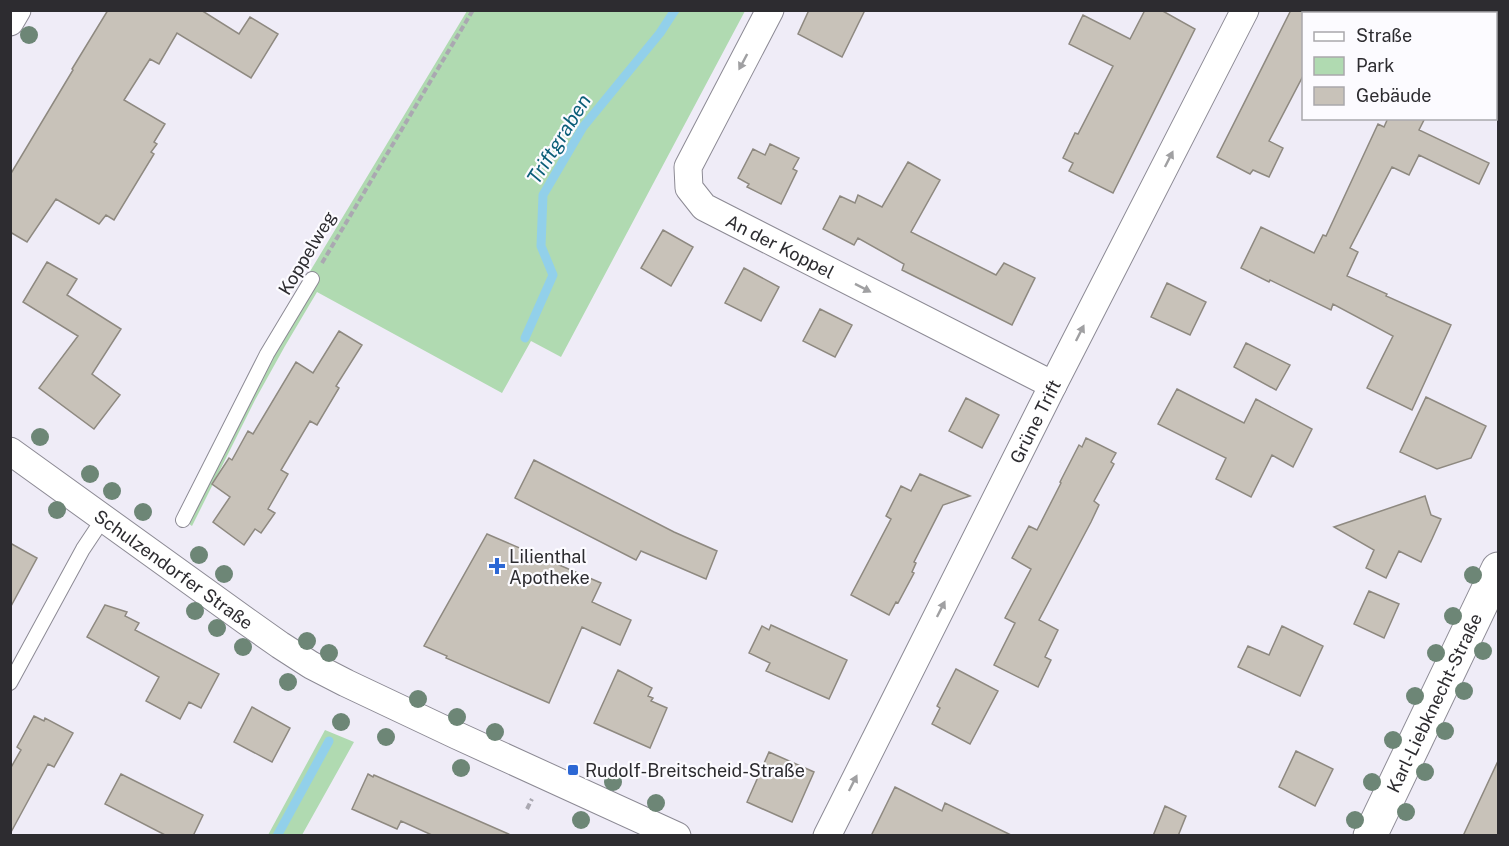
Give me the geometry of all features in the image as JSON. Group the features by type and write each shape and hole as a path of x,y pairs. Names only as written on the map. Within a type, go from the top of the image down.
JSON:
{"street":[{"path":"10,22 17,10"},
{"name":"An der Koppel","path":"770,10 688,166 689,188 704,207 714,213 1053,385"},
{"name":"Grüne Trift","path":"827,836 1053,385 1245,10"},
{"name":"Schulzendorfer Straße","path":"10,451 310,665 466,740 677,836"},
{"name":"Karl-Liebknecht-Straße","path":"1370,836 1498,570"}],"lane":[{"name":"Koppelweg","path":"183,520 267,354 312,279"},
{"path":"10,683 67,577 103,519"}],"path":[{"name":"Koppelweg","path":"312,279 473,10"}],"green space":[{"path":"467,11 745,11 561,357 531,341 502,393 317,292 255,400 192,526 178,516 303,283"},
{"path":"325,730 354,742 302,835 268,835"}],"building":[{"path":"108,10 201,10 239,34 250,17 278,34 251,78 177,33 159,64 150,59 124,100 165,124 154,142 157,144 151,152 154,154 114,220 106,215 99,224 56,199 27,242 10,232 10,175"},
{"path":"809,10 865,10 842,57 798,34"},
{"path":"1145,10 1161,10 1195,29 1113,193 1069,171 1073,163 1063,158 1113,66 1069,44 1083,15 1130,39"},
{"path":"1291,10 1304,10 1302,12 1302,78 1269,141 1283,148 1269,177 1253,170 1250,174 1217,157"},
{"path":"1387,120 1424,120 1419,130 1489,163 1479,184 1419,155 1409,175 1392,167 1350,248 1358,252 1347,276 1451,325 1412,410 1367,388 1393,336 1333,304 1331,310 1241,268 1261,227 1314,253 1323,235 1326,236 1378,124 1384,127"},
{"path":"770,144 799,158 793,169 797,171 781,204 747,187 749,184 738,178 753,149 765,155"},
{"path":"908,162 940,180 911,232 996,275 1004,263 1035,278 1012,325 902,270 904,264 858,238 854,245 823,229 840,196 855,203 858,195 882,207"},
{"path":"663,230 693,247 671,286 641,268"},
{"path":"47,262 77,279 67,295 121,329 92,374 120,395 94,429 39,388 78,336 23,302"},
{"path":"744,268 779,287 761,321 725,303"},
{"path":"1167,283 1206,302 1190,335 1151,317"},
{"path":"820,309 852,325 835,357 803,341"},
{"path":"339,331 362,345 336,386 339,388 317,425 310,421 281,470 288,474 268,509 275,513 261,533 255,529 244,545 213,522 230,497 212,484 229,458 232,460 248,431 253,434 296,362 313,373"},
{"path":"1246,343 1290,365 1276,390 1234,367"},
{"path":"1177,389 1244,423 1256,399 1312,429 1293,467 1272,455 1251,497 1216,479 1226,458 1158,424"},
{"path":"1426,397 1486,426 1471,458 1437,469 1400,452"},
{"path":"966,398 999,415 982,448 949,431"},
{"path":"1086,438 1116,453 1111,462 1114,464 1094,501 1099,505 1091,522 1039,620 1058,630 1045,657 1051,660 1038,687 994,665 1015,623 1005,618 1031,569 1012,558 1029,526 1037,530 1079,445 1082,447"},
{"path":"534,460 674,532 717,551 706,579 641,551 636,560 515,498"},
{"path":"920,474 970,496 943,505 914,562 916,563 912,572 914,573 889,615 851,595 891,519 886,516 901,486 911,491"},
{"path":"1425,496 1431,515 1441,519 1432,539 1421,562 1399,551 1386,578 1366,568 1374,550 1334,527"},
{"path":"487,534 601,583 592,602 631,620 620,645 582,627 549,703 424,646"},
{"path":"10,543 37,558 10,608"},
{"path":"1369,591 1399,604 1384,638 1354,624"},
{"path":"105,605 127,612 125,616 139,623 135,630 219,674 201,708 189,702 180,719 146,701 159,677 87,637"},
{"path":"771,625 847,660 829,699 766,671 770,663 749,653 762,626 769,630"},
{"path":"1282,626 1323,646 1300,696 1238,667 1248,646 1269,655"},
{"path":"956,669 998,691 970,744 932,724 940,708 937,706"},
{"path":"618,670 652,688 648,696 653,698 651,701 667,708 650,748 594,723"},
{"path":"252,707 290,728 272,762 234,742"},
{"path":"34,716 44,721 45,718 73,733 54,767 48,764 10,834 10,769 21,750 17,747"},
{"path":"1296,751 1333,769 1315,806 1279,787"},
{"path":"769,752 814,772 792,822 747,802"},
{"path":"1498,761 1498,836 1463,836"},
{"path":"121,774 203,815 193,836 167,836 105,804"},
{"path":"368,774 513,836 434,836 401,821 397,829 352,809"},
{"path":"895,787 942,811 945,803 1013,836 871,836"},
{"path":"1165,806 1186,816 1178,836 1153,836"}],"waterway":[{"name":"Triftgraben","path":"525,338 553,275 541,246 543,195 583,127 660,33 675,10"},
{"path":"277,836 329,741"}],"place":[{"name":"Lilienthal Apotheke","path":"497,566"},
{"name":"Rudolf-Breitscheid-Straße","path":"573,770"}]}
